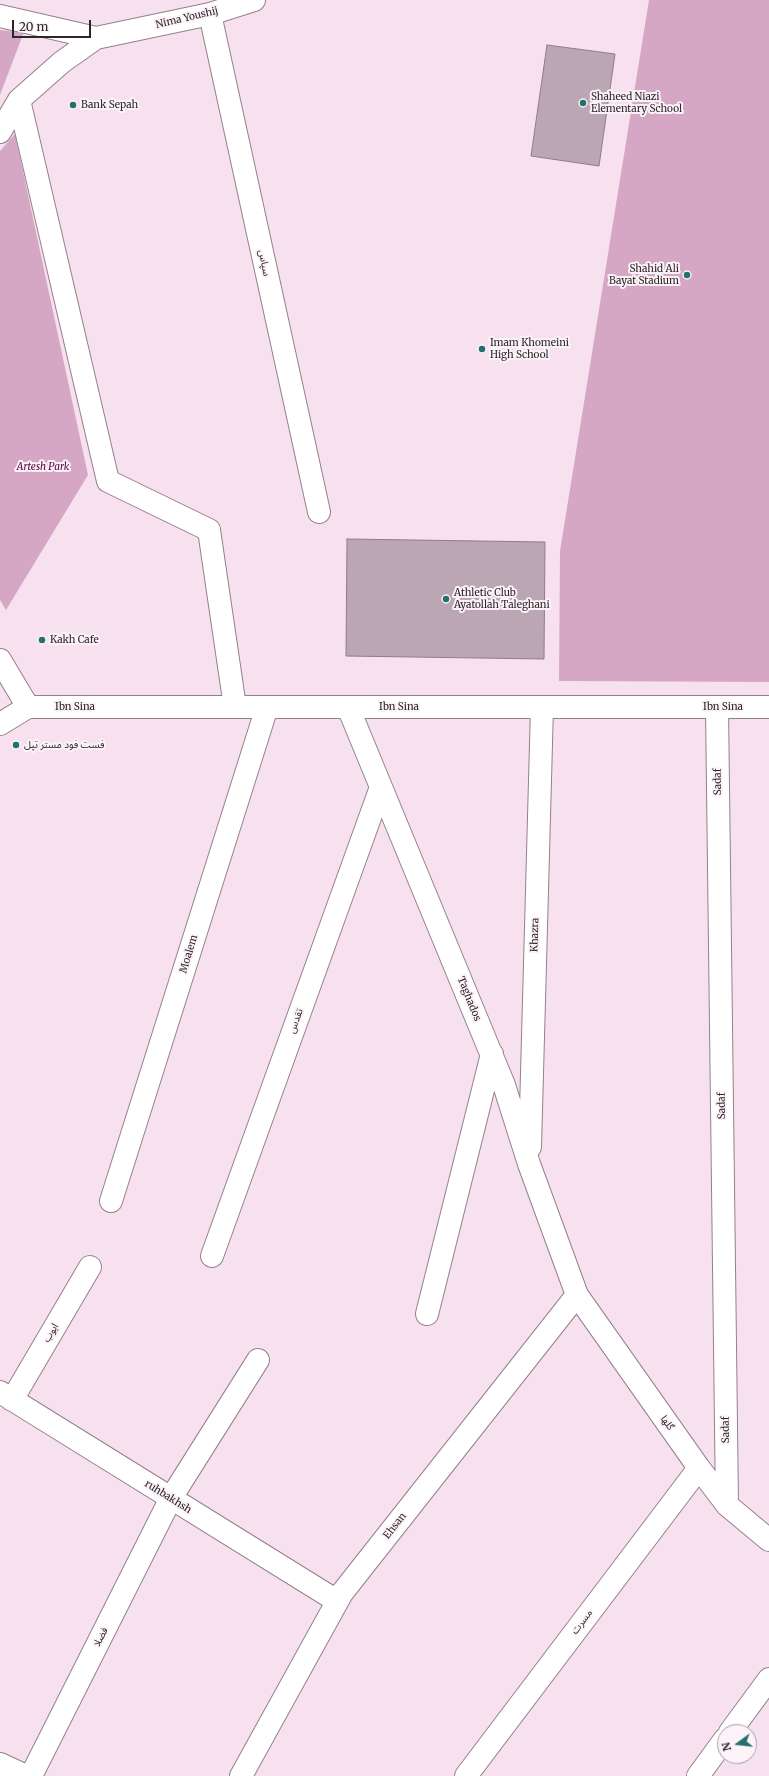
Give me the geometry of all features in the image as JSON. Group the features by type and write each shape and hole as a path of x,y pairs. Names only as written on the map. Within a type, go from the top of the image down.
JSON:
{"street":[{"name":"Nima Youshij","path":"0,132 19,100 62,62 96,38 210,14 254,0"},
{"name":"سپاس","path":"210,14 319,512"},
{"name":"Nima Youshij","path":"0,16 96,38"},
{"path":"19,100 108,481 209,530 235,707"},
{"path":"0,660 28,707 0,724"},
{"name":"Ibn Sina","path":"28,707 769,707"},
{"name":"Moalem","path":"111,1201 266,707"},
{"name":"Taghados","path":"348,707 492,1054 504,1085 529,1164 577,1295"},
{"name":"Khazra","path":"529,1164 542,707"},
{"name":"Sadaf","path":"717,707 727,1505"},
{"name":"تقدس","path":"212,1256 381,787"},
{"path":"427,1314 492,1054"},
{"name":"ایوب","path":"6,1396 90,1267"},
{"name":"گلها","path":"577,1295 699,1468 727,1505 769,1540"},
{"name":"Ehsan","path":"242,1776 342,1593 577,1295"},
{"name":"فضلا","path":"30,1776 171,1498 258,1360"},
{"name":"ruhbakhsh","path":"6,1396 337,1601"},
{"name":"مسرت","path":"466,1776 699,1468"},
{"path":"736,1724 769,1679"},
{"path":"698,1776 717,1750"},
{"path":"0,1764 26,1776"}],"green space":[{"name":"Shahid Ali Bayat Stadium","path":"649,0 769,0 769,682 559,681 560,551"},
{"path":"0,30 24,32 0,95"},
{"name":"Artesh Park","path":"15,134 88,475 6,610 0,600 0,151"}],"building":[{"path":"547,45 615,54 599,166 531,156"},
{"name":"Athletic Club Ayatollah Taleghani","path":"347,539 545,542 544,659 346,656"}],"place":[{"name":"Shaheed Niazi Elementary School","path":"583,103"},
{"name":"Bank Sepah","path":"73,105"},
{"name":"Shahid Ali Bayat Stadium","path":"687,275"},
{"name":"Imam Khomeini High School","path":"482,349"},
{"name":"Athletic Club Ayatollah Taleghani","path":"446,599"},
{"name":"Kakh Cafe","path":"42,640"},
{"name":"فست فود مستر تپل","path":"16,745"}]}
